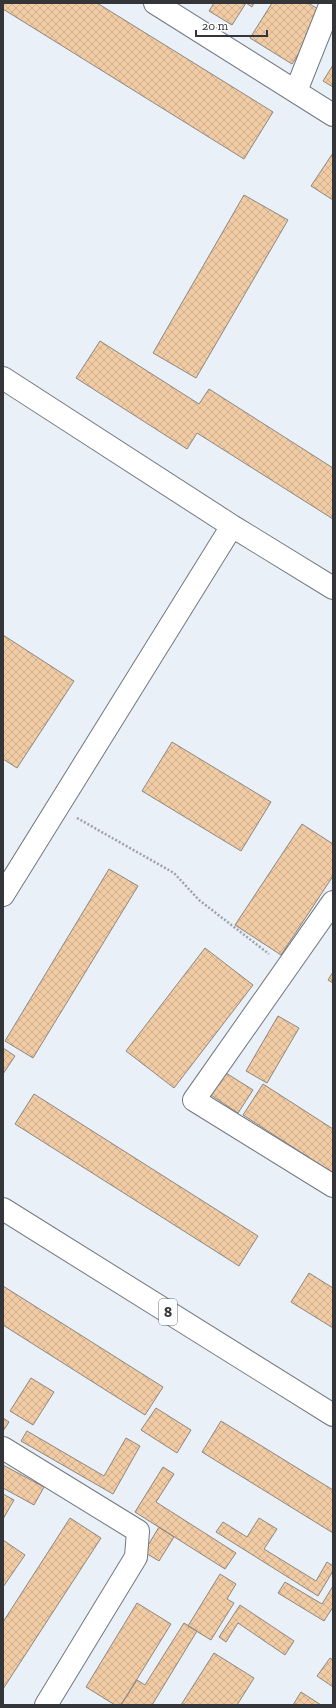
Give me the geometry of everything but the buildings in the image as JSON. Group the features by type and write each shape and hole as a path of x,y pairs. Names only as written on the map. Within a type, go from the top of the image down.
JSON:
{"street":[{"path":"155,3 333,115"},
{"path":"296,91 330,3"},
{"path":"3,378 232,526 333,588"},
{"path":"3,894 232,526"},
{"path":"333,902 194,1100 333,1186"},
{"name":"8","path":"3,1209 333,1415"},
{"path":"3,1448 138,1531 136,1557 46,1705"}],"path":[{"path":"58,807 174,873 199,900 287,968"}]}
